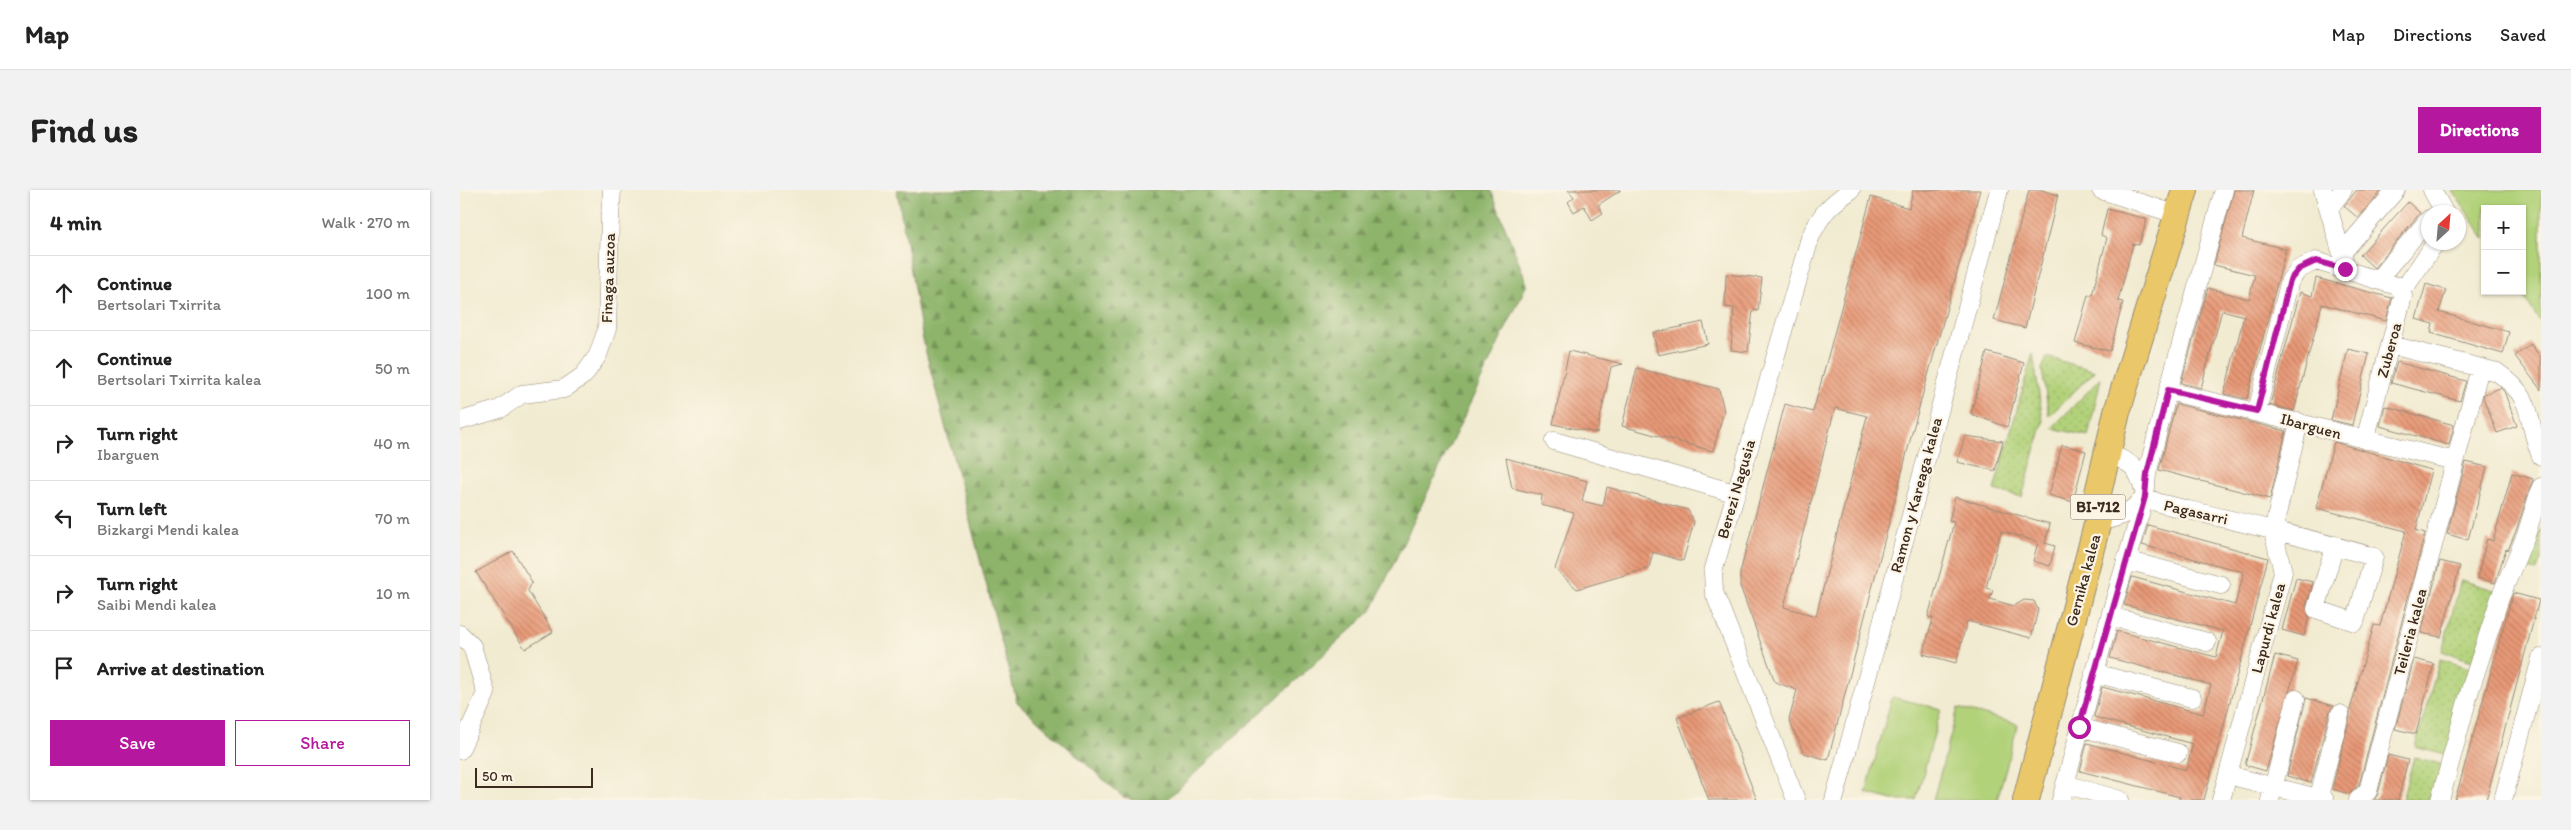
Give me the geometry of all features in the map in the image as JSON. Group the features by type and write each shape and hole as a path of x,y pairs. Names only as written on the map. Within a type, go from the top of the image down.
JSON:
{"main road":[{"name":"BI-712","path":"2178,215 2185,190"},
{"name":"Gernika kalea","path":"2026,800 2098,521 2098,493 2117,412 2178,215"}],"street":[{"name":"Finaga auzoa","path":"460,421 500,409 522,394 564,389 584,375 598,355 607,329 612,190"},
{"name":"Berezi Nagusia","path":"1797,799 1714,592 1713,572 1734,493 1810,238 1818,220 1828,207 1851,190"},
{"name":"Ramon y Kareaga kalea","path":"1834,800 1999,190"},
{"path":"2101,190 2178,215"},
{"path":"2120,800 2063,792 2094,673 2145,497 2147,474 2168,390 2224,190"},
{"path":"2323,190 2330,207 2344,261"},
{"path":"2330,207 2343,190"},
{"path":"2344,261 2396,190"},
{"path":"2432,190 2435,205"},
{"path":"2375,278 2421,228"},
{"path":"2257,411 2290,280 2299,269 2316,261 2344,261 2375,278 2400,286 2408,284 2431,250"},
{"name":"Zuberoa","path":"2365,440 2403,296 2400,286"},
{"path":"2391,345 2497,372 2511,382 2527,403 2541,456"},
{"name":"Teileria kalea","path":"2358,800 2368,791 2480,368"},
{"name":"Ibarguen","path":"2168,390 2455,461"},
{"name":"Lapurdi kalea","path":"2221,800 2283,572 2273,531 2299,422"},
{"path":"1554,441 1734,493"},
{"path":"2107,453 2129,462 2139,474 2145,497"},
{"path":"2440,800 2470,690 2500,598 2526,535 2541,487"},
{"name":"Pagasarri","path":"2098,521 2113,519 2129,513 2145,497 2159,503 2334,545 2374,557 2355,622 2316,609 2334,545"},
{"path":"2126,560 2221,584"},
{"path":"2110,616 2207,642"},
{"path":"460,634 472,646 486,692 460,750"},
{"path":"2503,800 2541,658"},
{"path":"2094,673 2192,698"},
{"path":"2272,793 2296,699"},
{"path":"2228,775 2272,793 2321,799 2340,714"},
{"path":"2079,727 2178,753"}],"green space":[{"path":"897,190 1491,190 1527,284 1371,611 1166,800 1133,800 1123,797 1017,702 923,341"},
{"path":"2452,190 2541,190 2541,323 2523,295 2526,295 2526,205 2481,205 2481,233 2466,211 2466,205 2462,205"},
{"path":"2033,353 2043,422 2022,497 1994,490"},
{"path":"2047,357 2095,371 2049,416 2042,369"},
{"path":"2101,378 2088,436 2052,428"},
{"path":"2541,529 2541,559 2537,571 2522,568"},
{"path":"2461,580 2497,591 2478,663 2442,651"},
{"path":"2440,659 2477,670 2452,757 2415,747"},
{"path":"1892,697 1941,709 1916,800 1893,800 1866,793"},
{"path":"1958,708 2018,724 1997,800 1933,800"},
{"path":"2414,757 2448,766 2439,800 2402,800"}],"building":[{"path":"1568,190 1621,190 1598,205 1603,213 1592,220 1584,206 1574,212 1568,202 1574,197"},
{"path":"1913,190 1980,190 1913,429 1828,760 1804,753 1789,720 1797,690 1775,682 1740,586 1740,573 1785,404 1813,412 1871,197 1909,208","holes":["1835,408 1867,416 1816,616 1784,607"]},
{"path":"2029,190 2042,190 2058,195 2025,328 1994,320"},
{"path":"2234,190 2254,190 2242,238 2286,249 2247,399 2224,394 2244,316 2222,310 2201,388 2181,383 2208,288 2249,299 2255,275 2214,265"},
{"path":"2357,190 2382,190 2358,218 2344,206"},
{"path":"2408,202 2420,213 2374,268 2360,255"},
{"path":"2107,209 2147,219 2139,245 2133,244 2118,301 2123,302 2110,351 2075,343 2088,295 2092,295 2107,238 2101,235"},
{"path":"1726,274 1762,278 1758,311 1753,310 1748,352 1731,350 1734,308 1725,307"},
{"path":"2316,278 2392,298 2386,321 2322,304 2294,411 2270,405 2300,292 2312,296"},
{"path":"2426,284 2446,290 2439,312 2509,332 2503,354 2431,333 2433,324 2416,319"},
{"path":"1703,322 1708,344 1658,355 1653,333"},
{"path":"2531,344 2541,358 2541,390 2515,356"},
{"path":"2348,349 2369,354 2352,425 2331,420"},
{"path":"1569,351 1623,364 1611,367 1597,433 1553,424"},
{"path":"1987,352 2024,363 2007,427 1971,414"},
{"path":"2397,362 2466,381 2460,401 2391,383"},
{"path":"1637,368 1719,389 1724,411 1713,451 1622,426"},
{"path":"2500,388 2504,391 2517,426 2497,433 2483,397 2484,394"},
{"path":"2176,404 2286,431 2270,499 2159,470"},
{"path":"2385,406 2454,425 2449,445 2380,426"},
{"path":"1965,436 2003,441 1995,471 1957,462"},
{"path":"2334,442 2431,470 2416,530 2425,533 2359,785 2349,794 2332,789 2350,717 2350,710 2374,625 2380,626 2406,531 2316,508"},
{"path":"2062,445 2086,451 2073,502 2049,495"},
{"path":"1506,458 1587,481 1582,501 1603,506 1607,487 1688,510 1694,522 1683,561 1653,552 1649,568 1577,589 1555,569 1574,513 1541,505 1542,495 1512,488"},
{"path":"2466,462 2487,467 2468,540 2447,534"},
{"path":"2512,473 2533,479 2516,531 2508,550 2506,549 2495,583 2477,578 2487,539 2493,541"},
{"path":"1955,497 2050,524 2045,543 2055,546 2050,566 2033,561 2038,542 2001,531 1986,588 1993,590 1990,599 2014,606 2024,600 2034,601 2038,610 2031,638 1967,621 1956,663 1923,654 1933,618 1928,617 1954,522 1949,521"},
{"path":"2148,525 2268,558 2204,800 2179,800 2180,797 2080,771 2087,743 2186,770 2193,744 2094,717 2102,687 2203,714 2211,685 2110,658 2117,631 2216,657 2223,631 2124,605 2132,577 2235,605 2244,572 2142,545"},
{"path":"513,551 532,582 528,591 553,632 525,649 476,572"},
{"path":"2440,561 2460,566 2441,637 2421,633"},
{"path":"2296,578 2313,582 2306,606 2309,617 2304,636 2282,630"},
{"path":"2513,593 2539,600 2486,800 2455,800"},
{"path":"2275,655 2298,661 2266,771 2245,765"},
{"path":"2414,659 2434,664 2416,734 2395,729"},
{"path":"2306,698 2334,706 2330,711 2311,783 2287,776"},
{"path":"1719,702 1757,800 1709,800 1677,718"},
{"path":"2388,755 2408,760 2398,800 2374,800 2378,794"}],"route":[{"path":"2079,727 2145,497 2147,474 2168,390 2257,411 2290,280 2299,269 2316,261 2345,269"}]}
